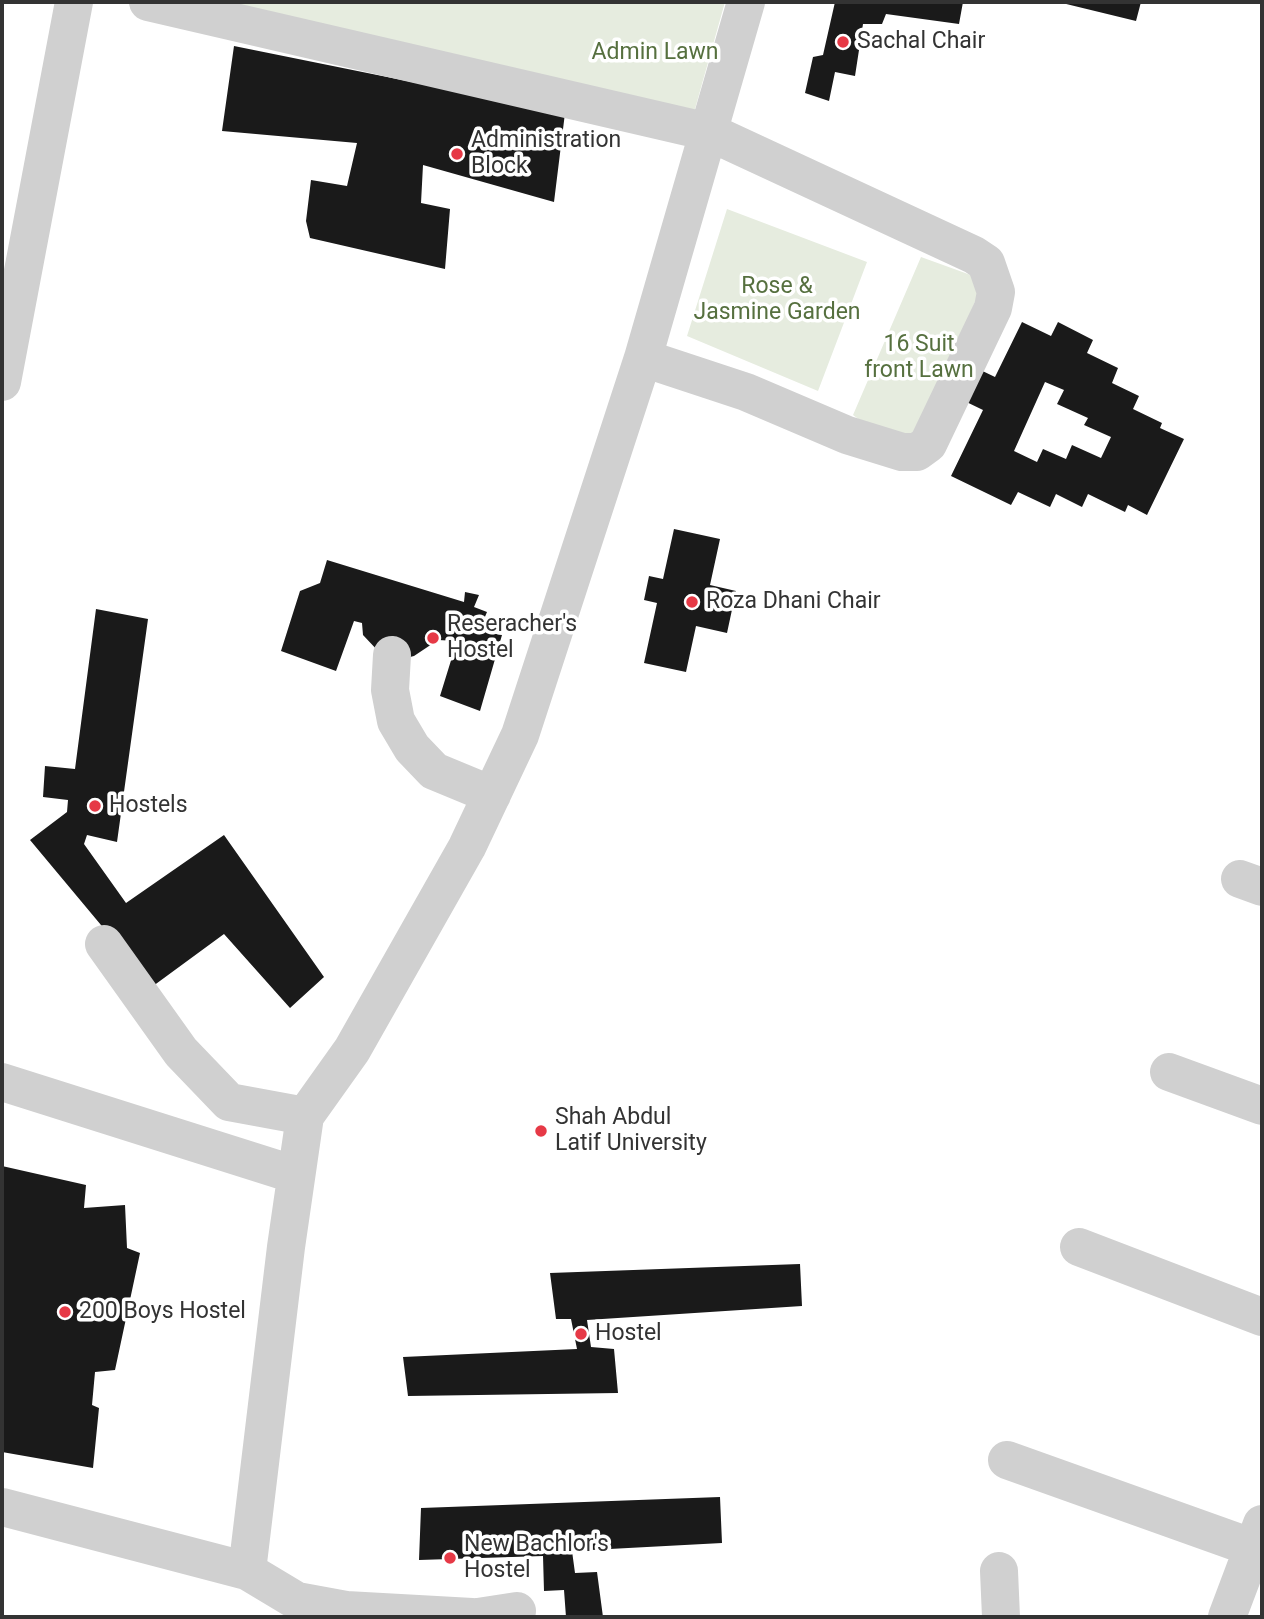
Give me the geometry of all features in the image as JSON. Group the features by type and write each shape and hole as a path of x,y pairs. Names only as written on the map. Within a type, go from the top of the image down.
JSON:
{"street":[{"path":"2,382 74,2"},
{"path":"148,2 709,132 974,255 986,263 996,292 993,308 928,444 917,452 902,452 847,435 746,392 643,358"},
{"path":"247,1571 305,1116 352,1050 467,847 520,735 643,358 746,2"},
{"path":"392,655 390,690 396,721 412,748 434,771 492,795"},
{"path":"104,944 181,1052 229,1102 305,1116"},
{"path":"1169,1072 1262,1105"},
{"path":"2,1082 296,1175"},
{"path":"1079,1247 1262,1317"},
{"path":"1007,1460 1259,1541 1227,1617"},
{"path":"2,1507 247,1571 297,1601 346,1610 472,1617"},
{"path":"999,1572 1001,1617"},
{"path":"478,1617 517,1611"}],"green space":[{"name":"Admin Lawn","path":"155,2 725,2 693,116"},
{"name":"Rose & Jasmine Garden","path":"727,209 867,262 818,391 687,336"},
{"name":"16 Suit front Lawn","path":"921,257 979,278 978,295 914,442 887,441 853,415"}],"building":[{"name":"Sachal Chair","path":"835,2 963,2 959,24 886,14 882,24 863,24 855,76 835,72 829,101 805,93 813,57 823,55"},
{"path":"1058,2 1141,2 1136,21"},
{"name":"Administration Block","path":"234,46 565,113 554,202 423,165 421,203 450,209 445,269 310,238 306,221 311,180 347,186 357,143 222,131"},
{"path":"1022,322 1051,336 1058,322 1093,340 1087,353 1118,368 1112,383 1139,396 1133,409 1162,423 1160,428 1184,439 1147,515 1128,505 1125,512 1088,494 1082,507 1056,494 1050,507 1018,492 1011,505 951,476 983,410 954,396 970,365 995,377","holes":["1045,382 1064,390 1057,404 1088,418 1084,425 1111,437 1101,458 1072,445 1066,459 1043,449 1037,462 1014,451"]},
{"name":"Roza Dhani Chair","path":"674,529 720,539 710,585 736,591 727,633 696,626 686,672 644,663 657,603 644,600 649,576 663,579"},
{"name":"Reseracher's Hostel","path":"327,560 464,602 465,592 479,595 474,607 487,612 479,631 502,635 480,711 440,696 457,641 438,640 414,656 402,659 379,652 363,635 362,623 354,621 336,671 281,651 300,591 320,583"},
{"name":"Hostels","path":"96,609 148,619 117,842 87,835 84,844 126,903 224,835 324,977 290,1008 224,934 149,989 126,955 30,840 67,812 68,800 43,797 45,766 75,769"},
{"name":"200 Boys Hostel","path":"2,1166 86,1185 84,1208 125,1205 127,1248 140,1253 115,1370 95,1372 92,1405 99,1408 93,1468 2,1452"},
{"name":"Hostel","path":"800,1264 802,1306 587,1320 591,1347 614,1349 618,1393 408,1396 403,1357 577,1349 571,1319 556,1319 550,1273"},
{"name":"New Bachlor's Hostel","path":"720,1497 722,1543 572,1551 575,1573 597,1572 603,1617 566,1617 564,1590 544,1591 543,1556 419,1560 421,1508"}],"place":[{"name":"Sachal Chair","path":"843,42"},
{"name":"Administration Block","path":"457,154"},
{"name":"Roza Dhani Chair","path":"692,602"},
{"name":"Reseracher's Hostel","path":"433,638"},
{"name":"Hostels","path":"95,806"},
{"name":"Shah Abdul Latif University","path":"541,1131"},
{"name":"200 Boys Hostel","path":"65,1312"},
{"name":"Hostel","path":"581,1334"},
{"name":"New Bachlor's Hostel","path":"450,1558"}]}
